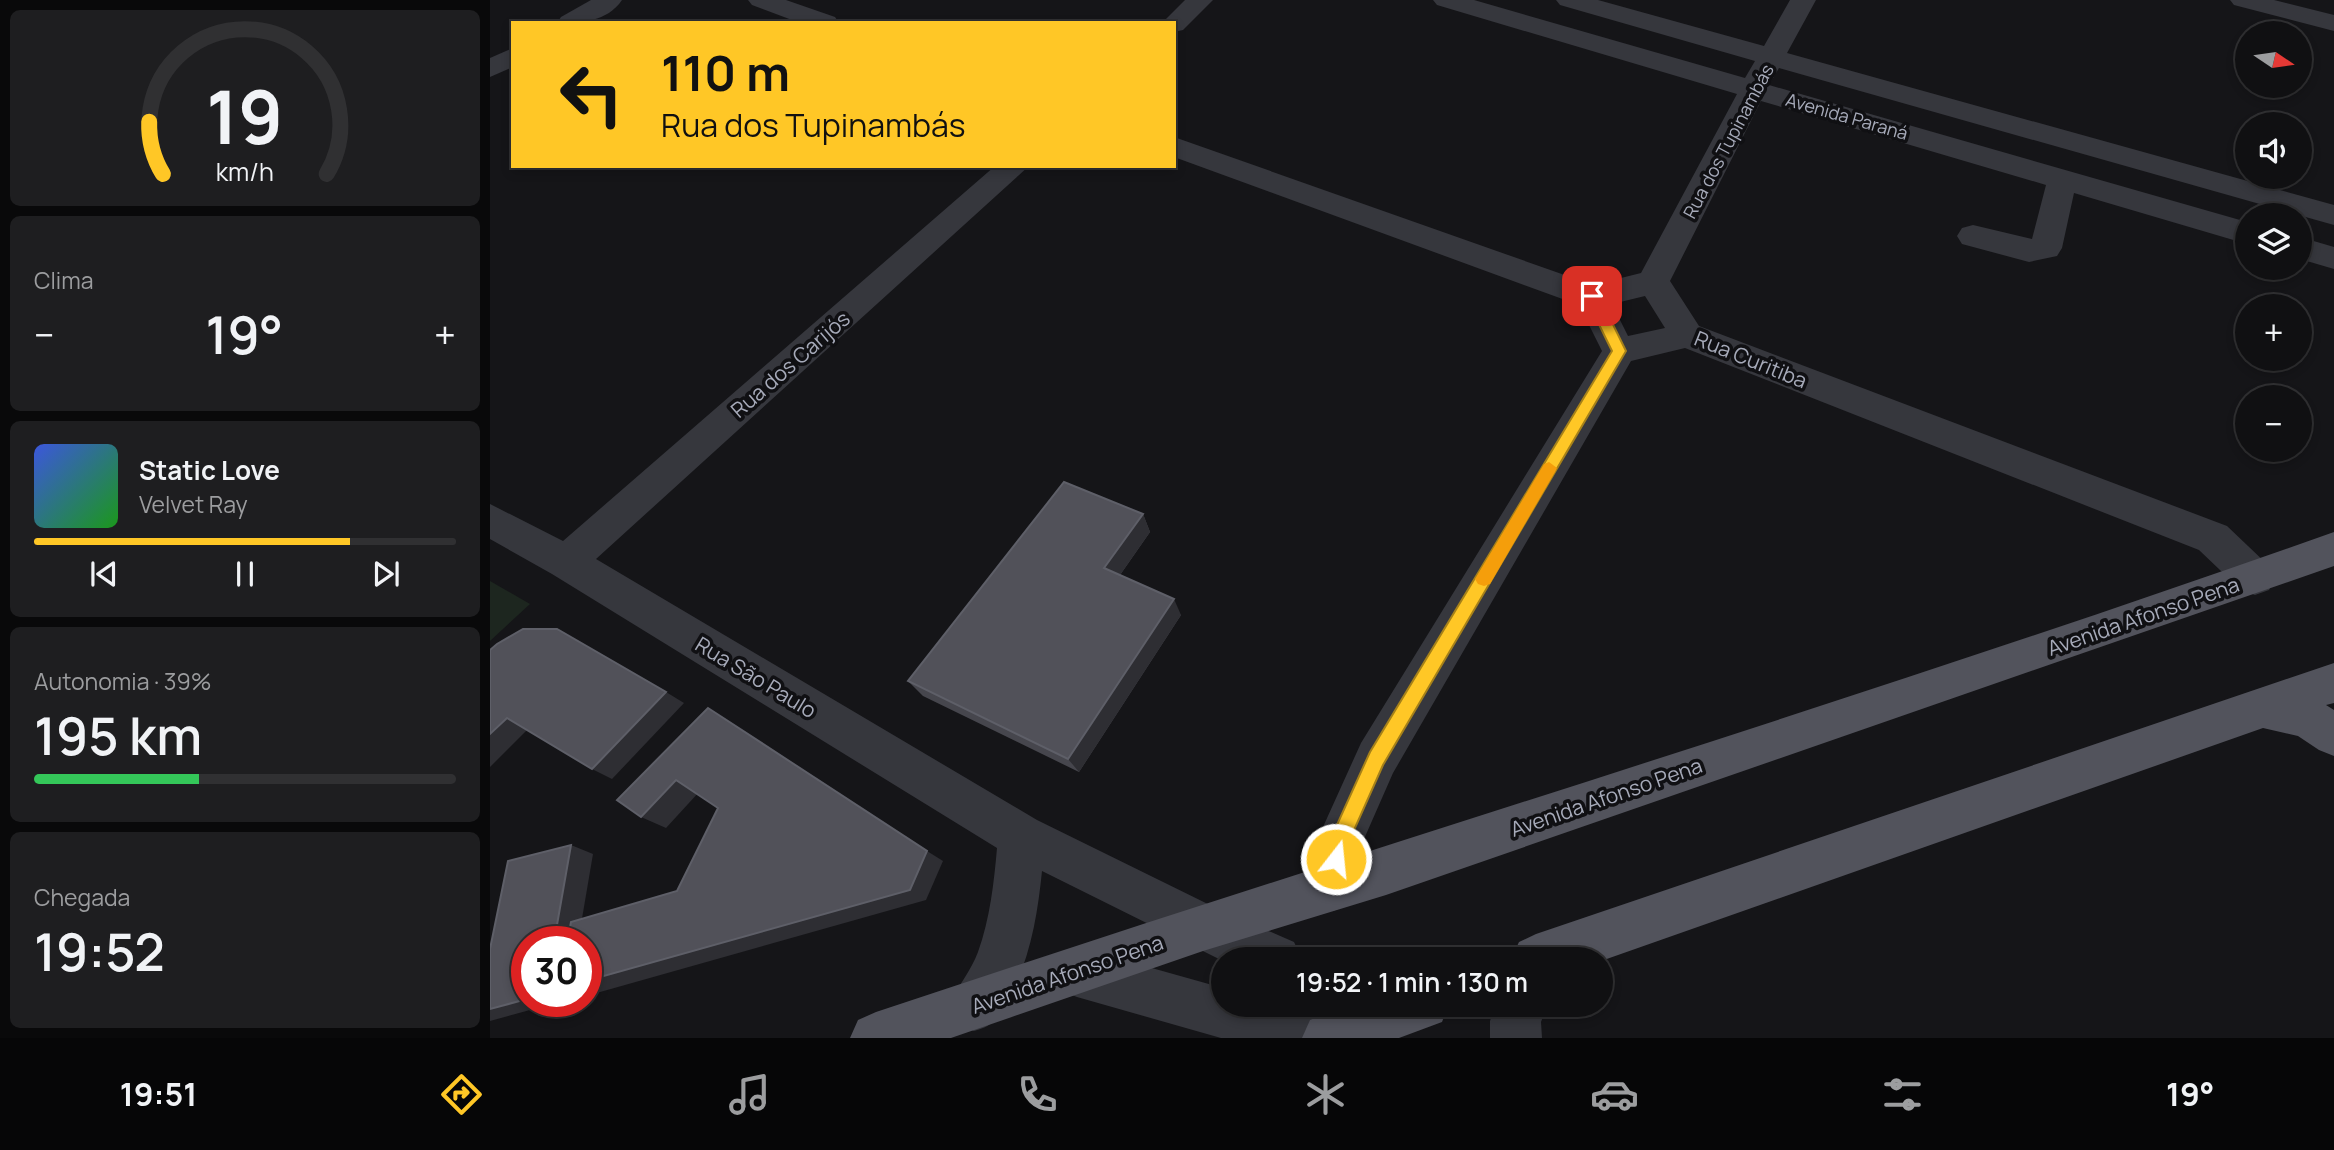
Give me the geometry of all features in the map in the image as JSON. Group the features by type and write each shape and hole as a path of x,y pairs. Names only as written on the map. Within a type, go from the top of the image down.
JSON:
{"main road":[{"name":"Avenida Afonso Pena","path":"876,1038 2255,578 2334,549"},
{"path":"1573,947 2334,683"},
{"path":"2261,707 2308,719 2334,735"},
{"path":"1328,1038 1379,1017"}],"street":[{"path":"573,21 609,0"},
{"path":"761,0 820,21"},
{"path":"1176,22 1200,0"},
{"name":"Avenida Paraná","path":"1446,0 2235,229"},
{"name":"Avenida Paraná","path":"1569,0 2334,215"},
{"name":"Rua dos Tupinambás","path":"1653,282 1753,89 1803,0"},
{"path":"2243,0 2334,23"},
{"path":"490,69 511,57"},
{"path":"1176,147 1592,296 1653,282"},
{"name":"Rua dos Carijós","path":"566,562 1012,168"},
{"path":"1973,236 2029,251 2046,248 2062,179"},
{"path":"2312,252 2334,258"},
{"name":"Rua Curitiba","path":"1653,282 1687,335 2213,538 2255,578"},
{"path":"1592,296 1619,351"},
{"path":"1333,887 1341,838 1377,758 1619,351 1687,335"},
{"name":"Rua São Paulo","path":"490,520 566,562 1021,836 1203,927 1249,947"},
{"path":"974,1006 995,970 1007,936 1018,885 1021,836"},
{"path":"1077,972 1311,1038"},
{"path":"1516,1038 1518,1017"}],"shaded area":[{"path":"490,581 530,604 490,641"}],"building":[{"path":"1064,482 1143,514 1104,568 1174,599 1068,759 908,681"},
{"path":"523,629 557,629 666,692 592,769 507,718 490,734 490,650"},
{"path":"708,708 927,851 910,890 602,977 602,926 570,926 571,922 677,891 718,808 676,780 641,817 617,800"},
{"path":"571,845 557,926 511,926 511,1003 490,1009 490,949 508,861"}],"slow traffic":[{"path":"1484,579 1549,468"}],"route":[{"path":"1336,859 1354,805 1377,758 1619,351 1592,296"}]}
